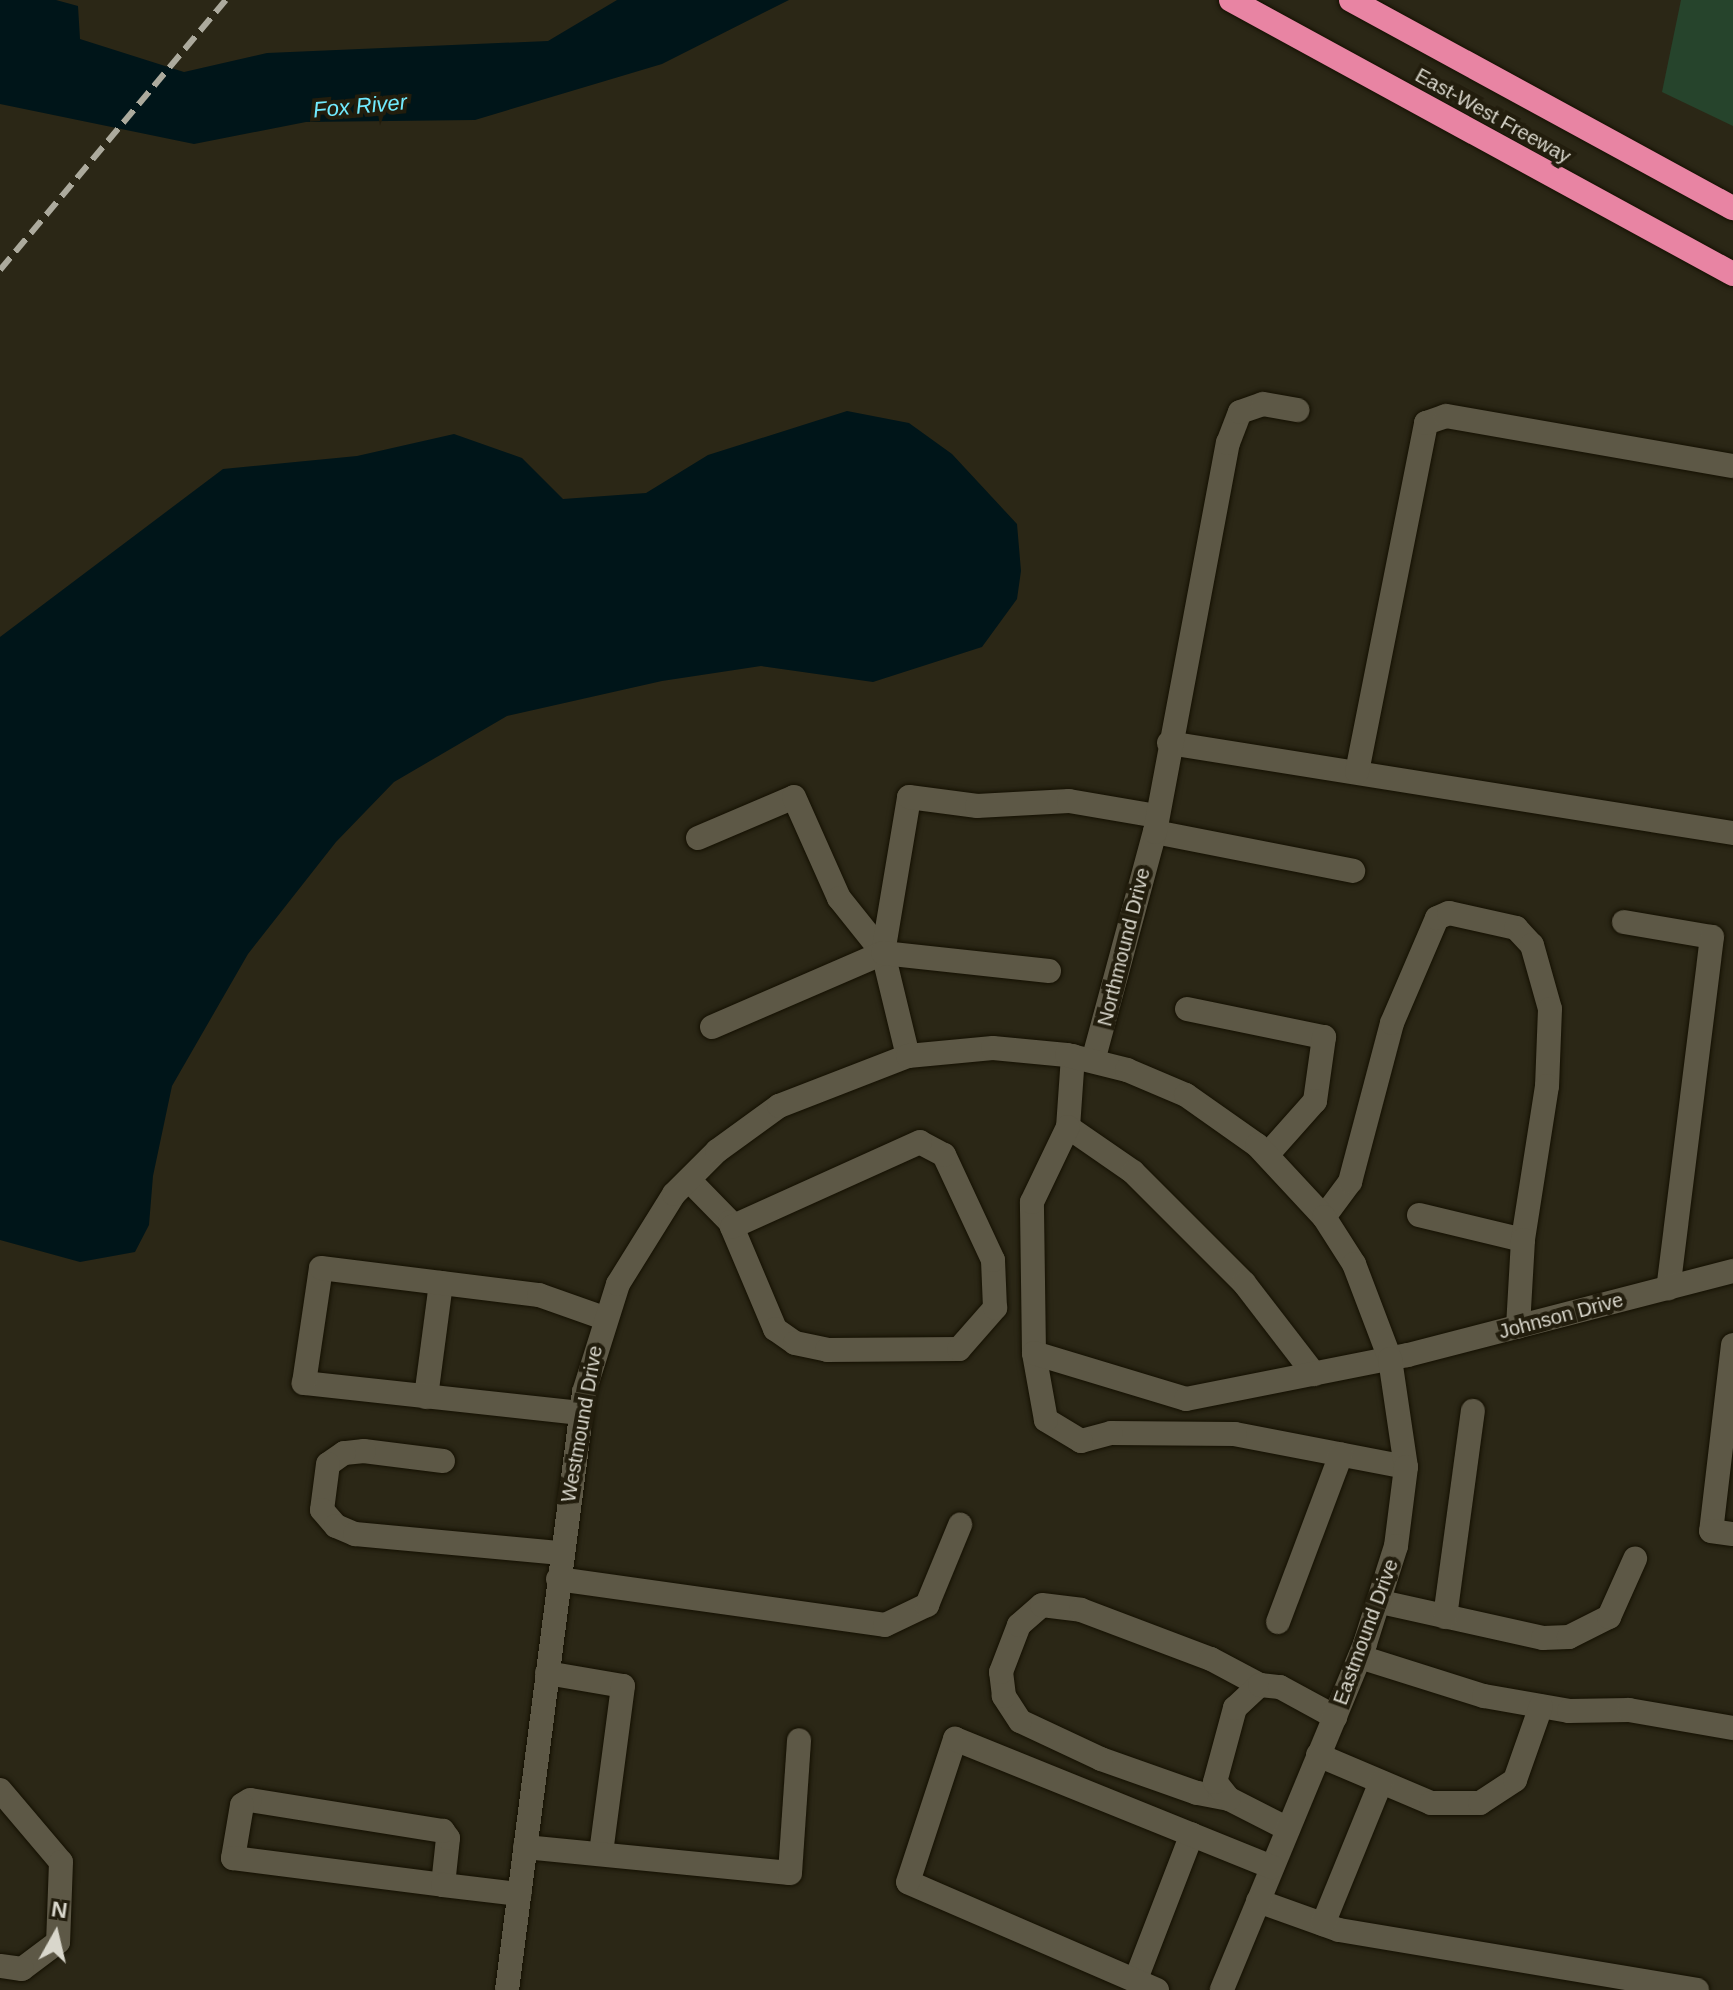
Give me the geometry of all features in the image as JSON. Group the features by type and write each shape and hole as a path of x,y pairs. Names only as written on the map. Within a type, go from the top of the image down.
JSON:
{"highway":[{"name":"East-West Freeway","path":"1231,0 1733,274"},
{"name":"East-West Freeway","path":"1351,0 1733,208"}],"street":[{"name":"Northmound Drive","path":"1068,1127 1083,1059 1156,824 1228,443 1240,412 1263,404 1297,410"},
{"path":"1357,772 1426,423 1446,416 1733,466"},
{"path":"1169,743 1733,833"},
{"path":"698,838 794,797 839,898 883,953"},
{"path":"908,1056 883,953 909,797 977,806 1069,801 1353,871"},
{"path":"1324,1217 1350,1182 1392,1023 1437,918 1449,913 1516,928 1532,945 1544,975 1550,1009 1547,1086 1523,1240 1518,1327"},
{"path":"1624,922 1712,937 1668,1288"},
{"path":"712,1027 883,953 1049,971"},
{"path":"1187,1009 1324,1037 1315,1101 1267,1155"},
{"name":"Westmound Drive","path":"507,1990 580,1413 604,1318 636,1248 689,1180 717,1151 779,1106 908,1056 993,1048 1083,1059"},
{"name":"Eastmound Drive","path":"1083,1059 1186,1095 1267,1155 1324,1217 1354,1264 1390,1359 1406,1467 1396,1546 1381,1602 1360,1657 1222,1990"},
{"path":"1314,1374 1233,1272 1133,1172 1068,1127 1032,1202 1034,1353 1046,1420 1081,1441 1111,1433 1235,1434 1406,1467"},
{"path":"689,1180 732,1227 775,1329 795,1343 827,1350 959,1349 995,1308 993,1260 944,1155 920,1142 732,1227"},
{"path":"1419,1215 1523,1240"},
{"path":"580,1413 304,1383 321,1268 539,1295 604,1318"},
{"name":"Johnson Drive","path":"1034,1353 1186,1399 1390,1359 1733,1271"},
{"path":"426,1397 441,1283"},
{"path":"1733,1345 1711,1531 1733,1534"},
{"path":"1445,1617 1473,1411"},
{"path":"443,1461 364,1451 344,1453 328,1464 322,1510 336,1526 355,1534 561,1553"},
{"path":"1278,1622 1341,1454"},
{"path":"558,1579 885,1625 927,1605 960,1525"},
{"path":"1381,1602 1543,1638 1569,1637 1609,1617 1635,1559"},
{"path":"1288,1829 1229,1799 1197,1793 1101,1759 1020,1721 1004,1696 1001,1672 1019,1625 1042,1605 1081,1610 1211,1659 1260,1685 1280,1687 1335,1717"},
{"path":"1360,1657 1484,1696 1541,1706 1629,1710 1733,1728"},
{"path":"547,1673 623,1686 601,1854"},
{"path":"1229,1799 1215,1782 1235,1708 1260,1685"},
{"path":"1318,1755 1431,1803 1480,1803 1515,1780 1541,1706"},
{"path":"1192,1834 1146,1985 908,1882 955,1739 1192,1834 1272,1867"},
{"path":"525,1847 790,1873 799,1740"},
{"path":"1323,1924 1381,1782"},
{"path":"0,1790 61,1862 58,1942 22,1969 0,1966"},
{"path":"443,1885 448,1838 443,1831 250,1800 242,1805 233,1858 443,1885 519,1894"},
{"path":"1258,1901 1323,1924 1697,1990"}],"green space":[{"path":"1681,0 1733,0 1733,126 1662,92"}],"water":[{"name":"Fox River","path":"0,0 56,0 78,6 80,39 184,72 267,53 548,41 617,0 789,0 662,64 475,120 306,122 194,144 0,104"},
{"path":"847,411 909,423 952,454 1017,524 1021,571 1017,599 982,647 873,682 761,666 662,681 507,716 394,782 336,842 248,954 172,1086 153,1176 149,1225 135,1252 80,1262 0,1240 0,637 223,469 357,456 454,434 522,458 563,499 646,493 708,455"}],"railway":[{"path":"0,270 226,0"}]}
